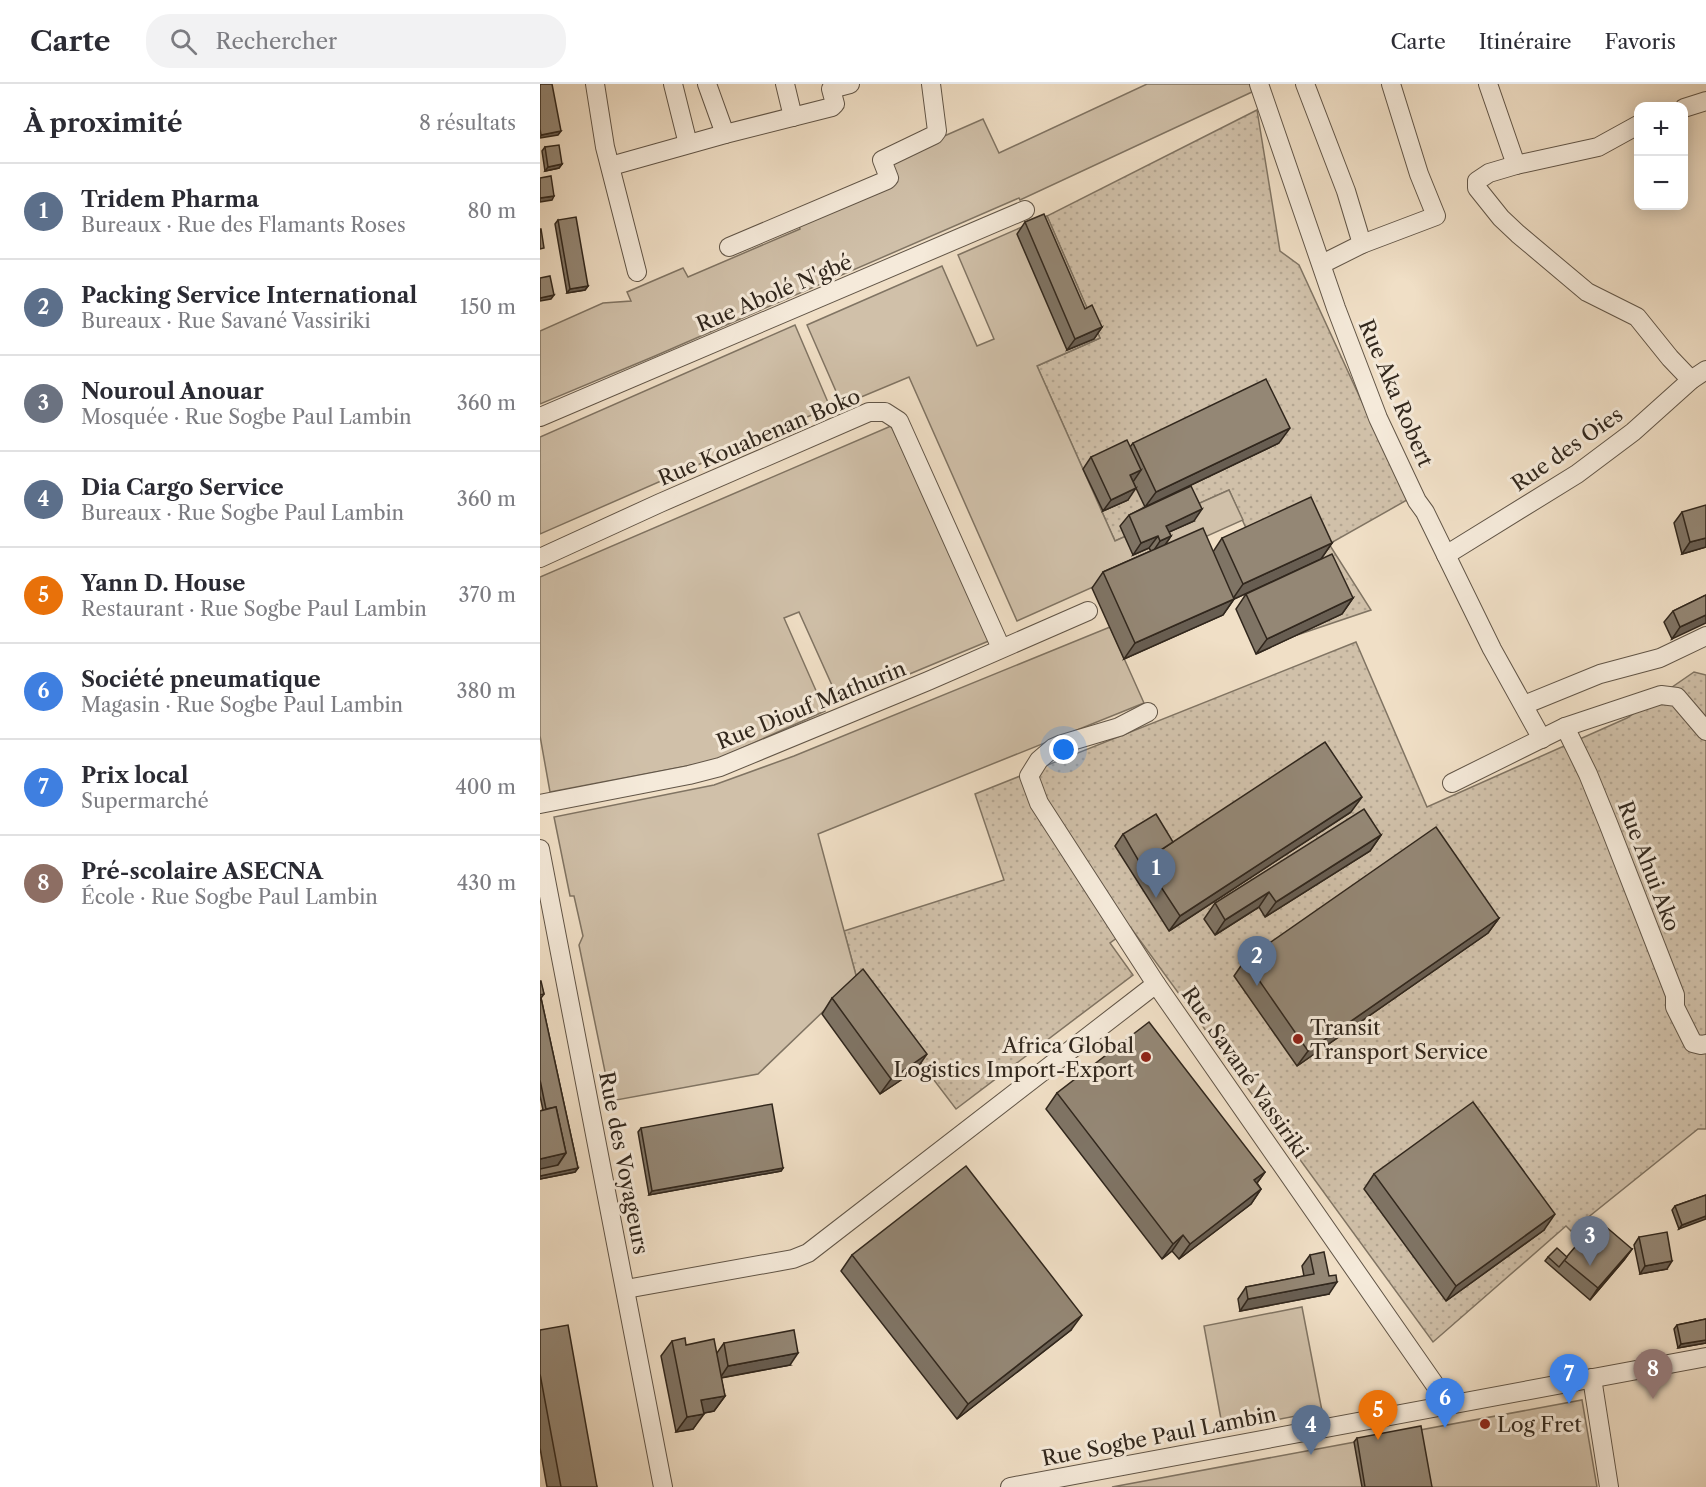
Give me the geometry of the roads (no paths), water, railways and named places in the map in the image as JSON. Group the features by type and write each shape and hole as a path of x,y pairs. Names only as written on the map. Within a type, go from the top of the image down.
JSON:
{"street":[{"path":"596,84 602,133 637,272"},
{"path":"688,144 674,88 705,84 725,134"},
{"path":"785,84 793,117"},
{"path":"611,166 834,106 830,87 850,84"},
{"path":"729,247 887,180 889,178 882,160 937,132 931,84"},
{"name":"Rue Aka Robert","path":"1259,84 1336,308 1378,417 1417,501 1425,512 1483,630 1542,739"},
{"path":"1305,84 1346,191 1362,244"},
{"path":"1322,264 1362,244 1436,216 1419,174 1391,84"},
{"path":"1488,84 1516,165"},
{"path":"1688,106 1706,101"},
{"path":"1634,128 1598,147 1489,173 1477,181 1477,188 1501,218 1518,234 1587,292 1637,317 1670,358 1699,375"},
{"name":"Rue Abolé N'gbé","path":"540,417 1025,210"},
{"name":"Rue des Oies","path":"1446,555 1577,474 1633,432 1699,375"},
{"name":"Rue Kouabenan Boko","path":"540,558 869,412 885,412 899,421 1001,648"},
{"name":"Rue Diouf Mathurin","path":"540,804 720,767 928,681 1088,611"},
{"path":"1524,705 1600,674 1660,658 1706,636"},
{"path":"1452,783 1565,727 1661,695 1677,697 1706,731"},
{"path":"1148,712 1119,727 1053,748 1039,760 1029,776 1039,803 1156,984"},
{"name":"Rue Ahui Ako","path":"1565,727 1588,774 1664,963 1675,995 1676,1007 1688,1037 1693,1043 1706,1044"},
{"name":"Rue des Voyageurs","path":"540,849 663,1487"},
{"name":"Rue Savané Vassiriki","path":"626,1289 801,1257 1156,984 1449,1405"},
{"name":"Rue Sogbe Paul Lambin","path":"1010,1487 1706,1357"},
{"path":"1592,1378 1609,1487"}],"place":[{"name":"Tridem Pharma","path":"1156,898"},
{"name":"Packing Service International","path":"1257,986"},
{"name":"Transit Transport Service","path":"1298,1039"},
{"name":"Africa Global Logistics Import-Export","path":"1146,1057"},
{"name":"Nouroul Anouar","path":"1590,1266"},
{"name":"Pré-scolaire ASECNA","path":"1653,1399"},
{"name":"Prix local","path":"1569,1404"},
{"name":"Log Fret","path":"1485,1424"},
{"name":"Société pneumatique","path":"1445,1428"},
{"name":"Yann D. House","path":"1378,1440"},
{"name":"Dia Cargo Service","path":"1311,1455"}]}
